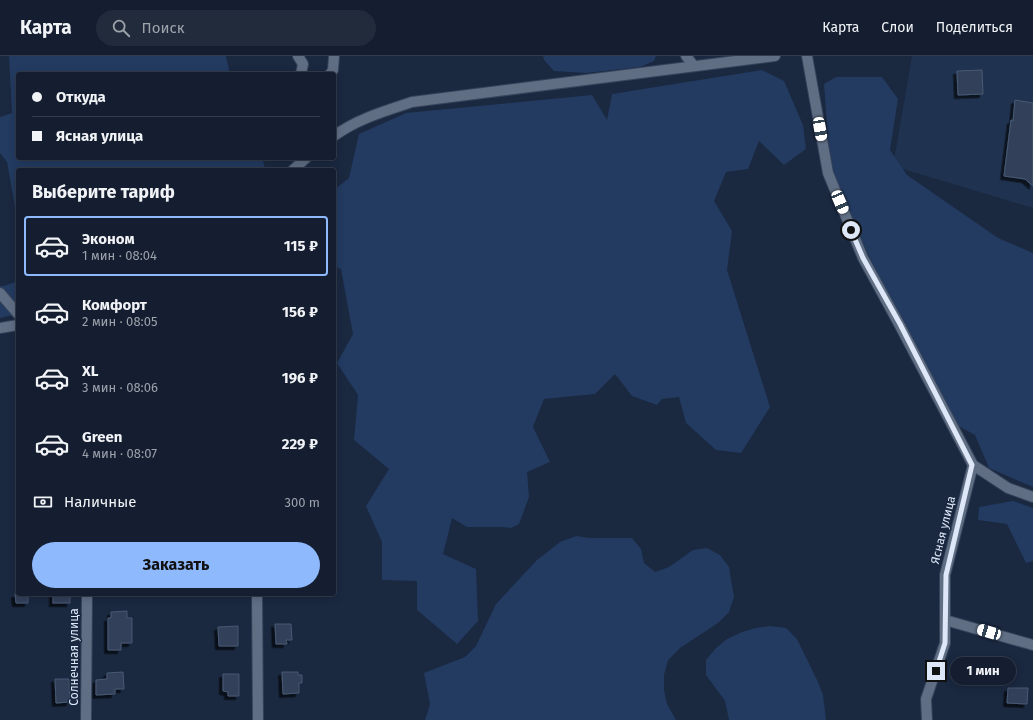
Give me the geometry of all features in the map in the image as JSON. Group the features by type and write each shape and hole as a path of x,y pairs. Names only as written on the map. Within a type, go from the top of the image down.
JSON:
{"street":[{"path":"298,56 303,64 301,72"},
{"path":"332,72 334,56"},
{"path":"686,56 694,66"},
{"path":"336,134 344,128 378,113 412,102 775,56"},
{"path":"807,56 828,173 863,258 900,324 972,465 1008,488 1033,497"},
{"path":"295,168 304,160"},
{"path":"0,293 16,312"},
{"path":"0,328 16,325"},
{"name":"Ясная улица","path":"927,720 926,699 945,643 946,575 972,465"},
{"name":"Солнечная улица","path":"86,720 87,596"},
{"path":"257,596 258,720"},
{"path":"945,620 1033,645"}],"shaded area":[{"path":"9,56 226,56 230,72 16,72 16,160 263,160 265,168 16,168 16,213 7,162 0,153 0,117 12,113"},
{"path":"543,56 656,56 654,61 640,67 586,73 554,71 544,60"},
{"path":"912,56 1033,56 1033,208 893,166"},
{"path":"762,70 784,81 803,125 806,149 784,165 759,141 748,169 726,172 714,201 732,231 727,270 770,407 741,453 716,450 686,423 679,397 662,399 657,405 632,396 615,374 595,394 544,399 533,427 550,462 527,472 529,497 519,524 511,528 467,527 452,518 443,554 476,569 478,621 457,644 417,610 417,581 382,580 382,542 366,506 389,469 354,440 358,395 337,363 353,334 341,269 336,267 336,188 349,178 359,134 406,113 592,95 607,120 612,94"},
{"path":"836,77 882,77 898,99 890,150 907,175 998,238 1033,253 1033,487 989,468 975,435 953,423 868,254 830,166 824,84"},
{"path":"16,282 16,314 0,318 0,286"},
{"path":"1013,501 1033,508 1033,561 1026,563 1007,524 978,520 979,507"},
{"path":"576,536 590,538 632,538 641,549 644,563 655,572 669,567 693,550 707,548 720,555 729,567 734,597 729,612 718,623 680,648 668,660 664,675 664,690 667,704 676,720 425,720 430,704 424,673 465,657 476,646 496,604 537,560 560,542"},
{"path":"770,626 786,628 797,639 823,695 826,720 729,720 725,701 706,675 706,660 716,648 727,639 742,632"}],"building":[{"path":"982,70 983,94 958,95 957,71"},
{"path":"1015,100 1033,103 1033,186 1025,179 1004,176"},
{"path":"15,594 16,596 28,596 28,603 16,603"},
{"path":"53,596 70,596 70,603 53,603"},
{"path":"127,611 127,618 132,618 132,643 121,643 121,650 108,650 108,618 111,618 111,612"},
{"path":"275,624 291,624 292,640 286,640 287,644 276,644"},
{"path":"238,626 238,646 219,646 218,627"},
{"path":"123,672 124,689 115,689 115,694 96,695 96,680 107,679 107,673"},
{"path":"282,672 298,672 298,675 302,675 302,683 299,683 299,693 283,694"},
{"path":"223,674 239,674 239,696 228,696 228,692 223,691"},
{"path":"55,679 69,679 70,702 56,703"},
{"path":"1008,688 1028,688 1027,704 1007,703"}],"route":[{"path":"851,230 863,258 900,324 972,465 946,575 945,643 936,671"}]}
